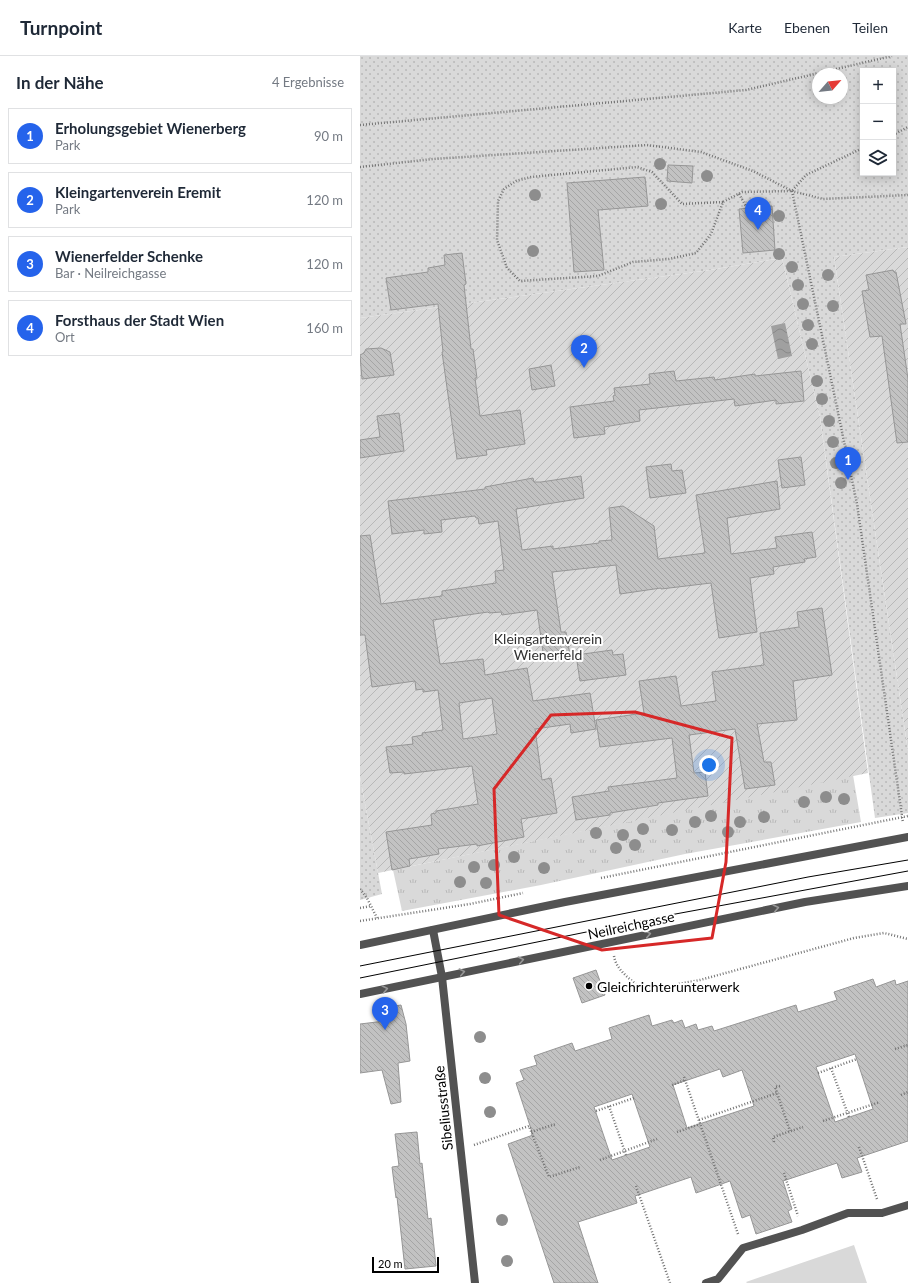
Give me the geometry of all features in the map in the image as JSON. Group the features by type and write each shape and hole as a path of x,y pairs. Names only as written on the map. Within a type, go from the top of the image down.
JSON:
{"street":[{"path":"360,945 572,901 906,838"},
{"name":"Neilreichgasse","path":"360,994 805,902 908,886"},
{"name":"Sibeliusstraße","path":"433,930 442,977 475,1283"},
{"path":"706,1283 718,1279 743,1248 802,1230 848,1213 882,1213 908,1205"}],"path":[{"path":"360,125 746,90 892,56"},
{"path":"896,133 908,127"},
{"path":"360,167 433,159 646,145 701,152 753,171 792,191 822,199 908,194"},
{"path":"723,202 712,234 696,253 669,260 634,262 598,276 520,281 507,268 497,240 498,201 504,188 516,180 637,167 652,172 682,204 723,202 742,192 792,191 806,175 860,149"},
{"path":"792,191 857,504 906,838"},
{"path":"739,194 747,208"},
{"path":"594,879 908,816"},
{"path":"360,889 377,918"},
{"path":"360,921 470,904 524,893"},
{"path":"360,908 371,906"},
{"path":"612,942 614,960 625,975 641,988 667,986 700,980 854,938 884,933 908,939"},
{"path":"895,1049 908,1045"},
{"path":"818,1073 857,1059"},
{"path":"831,1068 849,1117"},
{"path":"672,1085 685,1079 743,1248"},
{"path":"780,1086 775,1087 790,1131"},
{"path":"901,1095 908,1092"},
{"path":"699,1120 777,1093"},
{"path":"596,1111 634,1098"},
{"path":"823,1120 880,1102"},
{"path":"609,1106 626,1155"},
{"path":"531,1132 556,1124"},
{"path":"677,1132 700,1124"},
{"path":"461,1150 529,1126 549,1177 580,1167"},
{"path":"774,1142 773,1137 803,1127"},
{"path":"600,1160 657,1140"},
{"path":"859,1147 882,1213"},
{"path":"784,1173 802,1230"},
{"path":"636,1186 670,1283"}],"highlighted area":[{"path":"635,712 732,738 726,862 712,938 602,950 499,915 494,789 551,715"}],"green space":[{"path":"360,56 908,56 908,247 834,257 908,751 908,813 875,818 820,417 782,258 710,270 360,318"},
{"path":"908,247 908,751 834,257"},
{"name":"Kleingartenverein Wienerfeld","path":"782,258 820,417 868,773 378,873 360,777 360,318 710,270"},
{"path":"853,775 861,822 685,854 541,885 402,911 393,870"},
{"path":"360,777 382,894 360,900"},
{"path":"854,1245 867,1283 746,1282"}],"water":[{"path":"785,323 792,356 778,359 771,326"}],"building":[{"path":"668,165 693,166 692,183 667,181"},
{"path":"645,177 648,206 598,210 604,270 574,272 567,183"},
{"path":"772,206 775,250 743,253 739,209"},
{"path":"462,253 471,349 473,349 477,378 475,378 480,416 520,410 525,444 486,450 487,455 457,459 442,352 438,304 391,310 386,278 428,272 428,268 445,265 444,255"},
{"path":"893,270 896,272 906,324 900,324 908,379 908,442 897,443 882,336 870,337 862,291 869,290 866,275"},
{"path":"381,348 390,352 394,375 362,379 360,355 364,353 366,349"},
{"path":"551,365 555,386 532,390 529,369"},
{"path":"674,371 676,381 714,377 715,380 755,374 755,376 801,371 804,401 776,404 776,400 735,406 734,399 639,410 640,421 604,427 605,434 574,438 570,407 614,401 614,388 650,384 649,374"},
{"path":"399,413 404,451 360,458 360,440 380,437 377,416"},
{"path":"801,457 805,485 782,488 778,460"},
{"path":"671,464 672,471 682,470 686,493 650,498 646,467"},
{"path":"581,476 584,498 516,509 522,550 553,546 553,549 612,540 609,508 623,506 654,526 658,559 705,553 696,495 777,481 780,509 727,518 731,554 777,548 775,537 812,532 816,557 804,559 805,562 773,567 774,574 750,578 757,632 719,638 711,583 620,594 616,565 552,572 561,632 566,632 570,655 544,659 537,610 502,615 501,612 488,612 433,620 440,664 483,659 485,675 527,668 533,701 590,693 596,729 571,733 570,724 535,729 542,780 551,778 557,813 521,819 524,837 477,846 477,844 438,849 439,854 409,859 410,866 392,870 386,832 432,825 431,814 436,813 436,811 478,804 472,766 404,774 404,772 390,773 386,747 413,744 412,737 423,735 422,733 443,730 438,690 423,692 423,689 416,690 415,681 372,687 365,635 360,635 360,536 370,535 381,604 442,596 442,591 496,583 495,571 504,570 498,521 479,524 478,518 475,516 441,520 442,532 424,534 424,530 392,534 388,501 485,489 485,487 533,478 534,482","holes":["492,698 497,734 463,739 459,703"]},
{"path":"822,608 832,675 793,681 797,720 757,724 764,762 771,762 775,785 745,789 735,729 689,735 694,773 705,772 708,796 658,803 658,805 610,813 610,815 576,820 572,797 609,791 608,787 677,778 672,738 600,747 596,720 644,713 639,681 676,676 681,706 716,701 712,672 764,665 760,633 799,627 797,612"},
{"path":"612,650 613,655 623,654 626,675 580,681 576,655"},
{"name":"Gleichrichterunterwerk","path":"596,970 605,995 582,1003 573,978"},
{"path":"873,979 876,987 895,980 896,985 908,981 908,1141 857,1158 862,1172 842,1178 837,1163 783,1181 792,1209 788,1211 792,1222 756,1234 750,1215 742,1218 730,1181 696,1193 691,1177 635,1196 637,1203 578,1222 598,1283 554,1283 508,1144 533,1135 516,1083 524,1080 520,1070 537,1065 534,1056 572,1043 575,1051 612,1039 609,1028 649,1015 652,1026 672,1020 674,1023 682,1020 685,1028 696,1024 698,1030 712,1026 714,1031 796,1005 798,1012 837,1000 834,992","holes":["855,1054 873,1109 835,1122 816,1067","720,1069 723,1077 742,1070 754,1106 687,1128 673,1085","632,1094 650,1147 612,1160 594,1107"]},
{"path":"401,1005 406,1024 410,1061 398,1063 401,1102 391,1104 382,1070 360,1073 360,1024 385,1021 383,1008"},
{"path":"417,1132 428,1219 431,1218 436,1266 405,1269 392,1167 399,1166 395,1134"}],"tram line":[{"path":"360,966 808,877 908,860"},
{"path":"360,978 670,915 908,871"}],"place":[{"name":"Forsthaus der Stadt Wien","path":"758,230"},
{"name":"Kleingartenverein Eremit","path":"584,368"},
{"name":"Erholungsgebiet Wienerberg","path":"848,480"},
{"name":"Gleichrichterunterwerk","path":"589,986"},
{"name":"Wienerfelder Schenke","path":"385,1030"}]}
